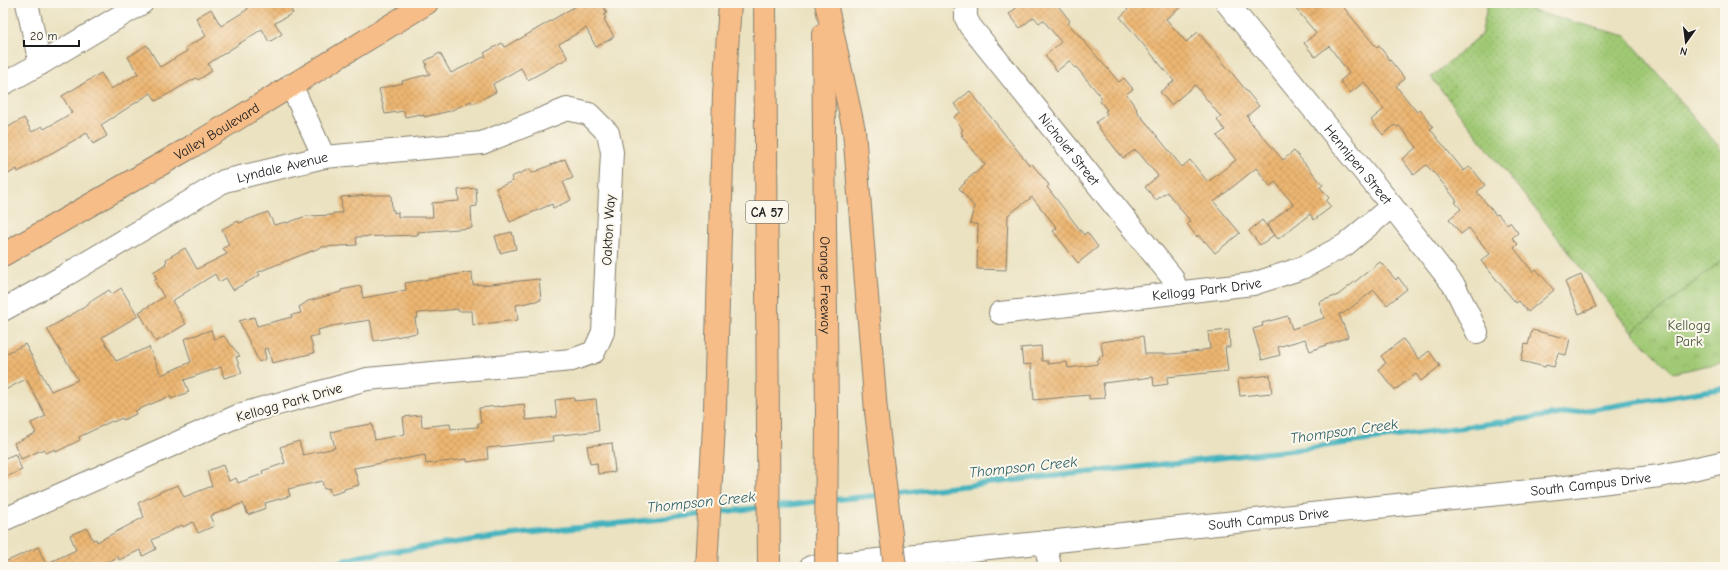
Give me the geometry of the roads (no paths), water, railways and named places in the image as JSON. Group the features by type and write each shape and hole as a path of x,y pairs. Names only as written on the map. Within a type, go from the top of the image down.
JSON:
{"main road":[{"name":"Valley Boulevard","path":"3,255 191,147 427,3"},
{"path":"706,567 715,408 724,103 730,3"},
{"name":"CA 57","path":"765,3 769,567"},
{"name":"Orange Freeway","path":"823,3 827,414 826,567"},
{"path":"826,3 854,130 876,411 895,567"}],"street":[{"path":"27,3 40,64"},
{"path":"3,84 40,64 142,3"},
{"name":"Nicholet Street","path":"966,3 966,18 970,26 1172,277 1178,293"},
{"name":"Hennipen Street","path":"1227,3 1392,206 1454,287 1478,332"},
{"path":"291,85 324,157"},
{"name":"Lyndale Avenue","path":"3,310 66,275 224,181 324,157 482,143 567,109 589,114"},
{"name":"Oakton Way","path":"589,114 608,133 612,152 603,332 594,352"},
{"name":"Kellogg Park Drive","path":"1000,313 1253,284 1302,268 1345,245 1392,206"},
{"name":"Kellogg Park Drive","path":"3,520 242,414 367,379 572,360 594,352"},
{"name":"South Campus Drive","path":"811,567 1644,478 1725,462"},
{"path":"1045,542 1050,567"}],"waterway":[{"name":"Thompson Creek","path":"890,494 1302,449 1582,411 1725,388"},
{"name":"Thompson Creek","path":"831,500 882,495"},
{"name":"Thompson Creek","path":"773,507 822,501"},
{"name":"Thompson Creek","path":"713,513 764,507"},
{"name":"Thompson Creek","path":"323,567 362,556 501,536 705,514"}],"park label":[{"name":"Kellogg Park","path":"1689,334"}]}
